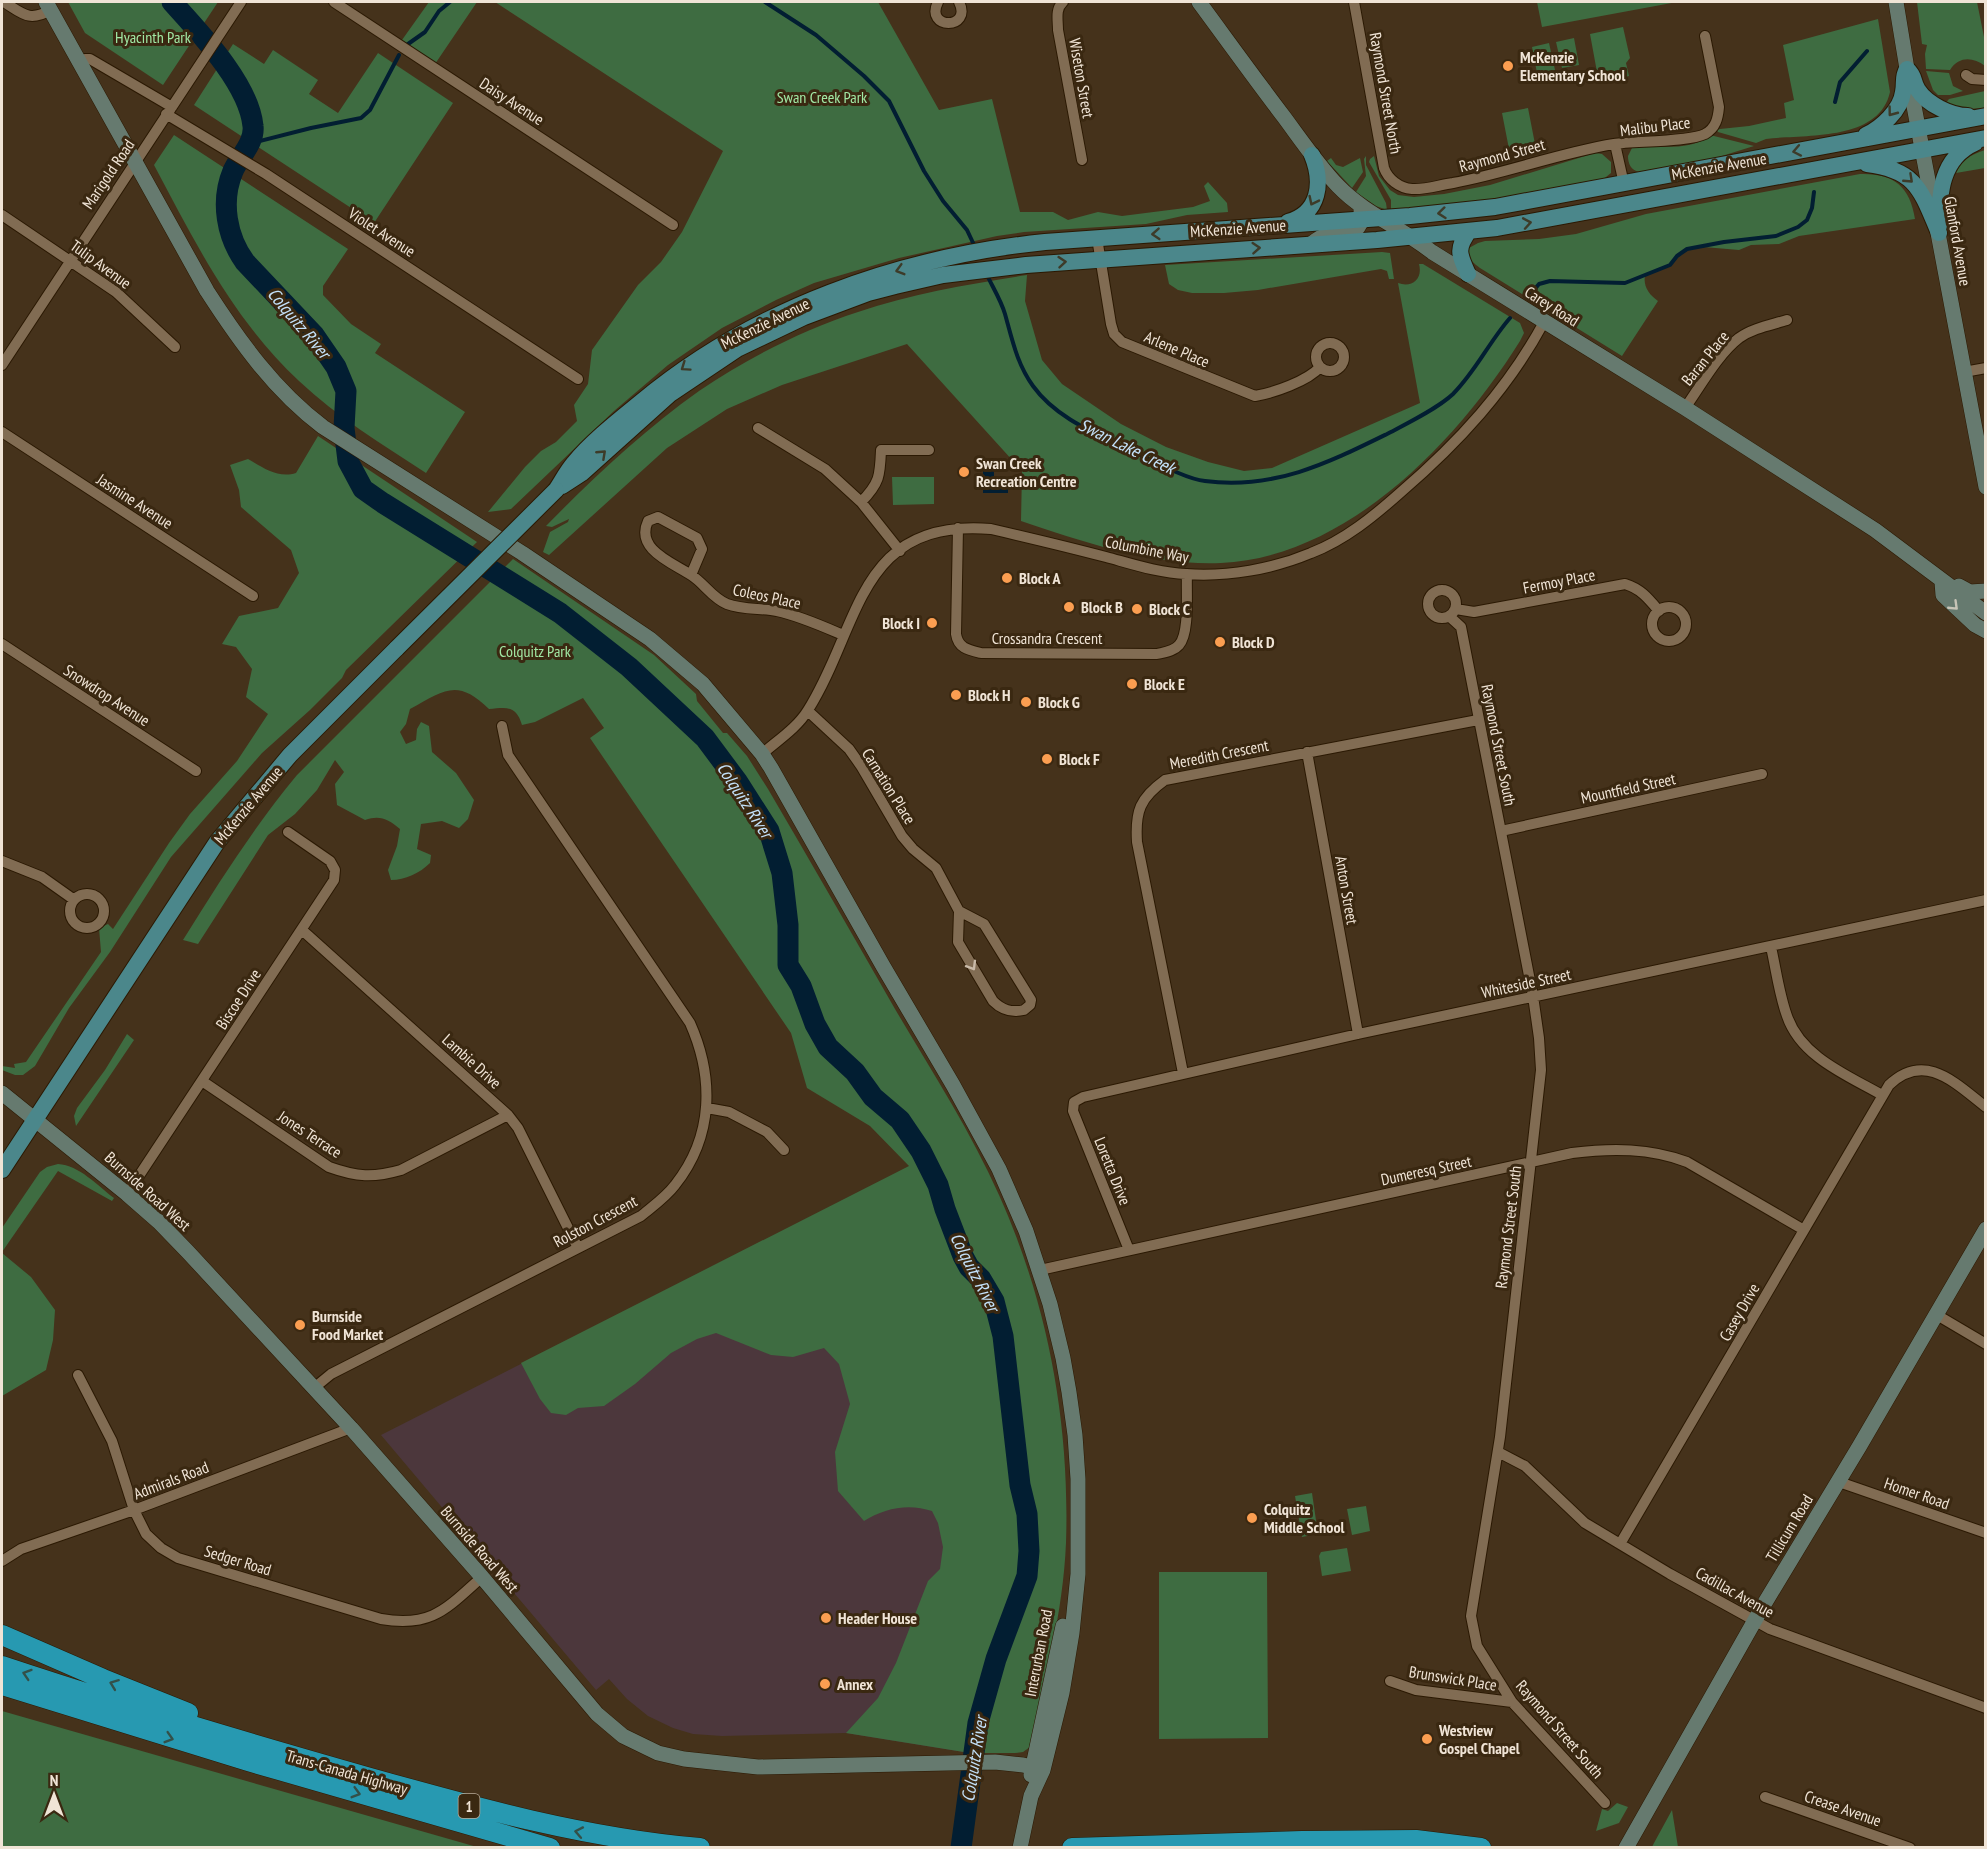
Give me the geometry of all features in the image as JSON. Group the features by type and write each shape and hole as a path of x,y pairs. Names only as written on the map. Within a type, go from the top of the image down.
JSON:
{"highway":[{"path":"2,1635 103,1679 215,1722 243,1742"},
{"name":"Trans-Canada Highway","path":"2,1666 243,1742 434,1796 538,1823 615,1838 700,1848"},
{"name":"Trans-Canada Highway","path":"2,1685 113,1721 550,1848"},
{"path":"2,1699 61,1714 113,1721"},
{"path":"452,1820 516,1848"},
{"path":"1072,1848 1416,1840 1481,1848"}],"main road":[{"name":"Carey Road","path":"1199,2 1312,155 1338,186 1357,202 1379,219 1412,237 1467,274 1685,408 1875,530 1986,613"},
{"name":"Glanford Avenue","path":"1896,2 1986,487"},
{"path":"48,6 207,291 268,377 302,411 328,430 522,553 650,639 703,684 762,754 982,1138 1012,1198 1040,1270 1063,1358 1076,1446 1077,1516"},
{"path":"1854,141 1878,128 1890,115 1902,98 1902,76 1907,69 1914,74 1919,91 1950,113 1960,116 1986,116"},
{"name":"McKenzie Avenue","path":"2,1170 217,842 290,755 556,490 574,463 624,416 669,379 721,344 768,319 840,289 893,272 995,249 1097,238 1379,219 1495,207 1986,116"},
{"path":"1939,233 1941,187 1950,164 1964,148 1986,138"},
{"name":"McKenzie Avenue","path":"556,490 582,473 670,394 737,349 778,328 858,297 921,279 1003,267 1412,237 1525,224 1986,138"},
{"path":"1275,226 1301,218 1310,208 1319,184 1318,170 1312,155"},
{"path":"1854,162 1885,166 1901,172 1913,181 1925,200 1939,233"},
{"path":"1311,244 1318,238 1356,229 1361,220 1361,209 1357,202"},
{"path":"1467,274 1460,256 1460,243 1469,231"},
{"path":"1942,582 1954,584 1970,592 1986,591"},
{"name":"Carey Road","path":"1942,582 1943,595 1975,626 1986,631"},
{"name":"Burnside Road West","path":"2,1093 127,1194 188,1252 351,1428 482,1577 597,1714 623,1736 658,1753 684,1759 758,1767 994,1762 1037,1768"},
{"name":"Tillicum Road","path":"1626,1848 1755,1620 1839,1482 1986,1228"},
{"name":"Interurban Road","path":"1037,1768 1049,1745 1062,1693 1072,1633 1078,1574 1077,1516"},
{"name":"Interurban Road","path":"1020,1848 1059,1646 1077,1516"}],"street":[{"path":"4,2 31,17 39,16 48,6"},
{"name":"Marigold Road","path":"2,364 69,259 241,2"},
{"name":"Daisy Avenue","path":"334,2 673,225"},
{"path":"938,2 935,8 936,14 939,20 945,23 951,23 961,15 962,9 959,2"},
{"name":"Wiseton Street","path":"1063,2 1057,13 1058,30 1082,160"},
{"name":"Raymond Street North","path":"1354,2 1376,114 1382,160 1386,174 1398,184"},
{"name":"Malibu Place","path":"1624,184 1615,144 1692,138 1705,134 1718,118 1719,107 1705,36"},
{"name":"Violet Avenue","path":"79,63 90,59 578,379"},
{"path":"1966,75 1972,79 1986,80"},
{"name":"Raymond Street","path":"1398,184 1405,188 1422,189 1485,177 1543,160 1615,144"},
{"name":"Tulip Avenue","path":"2,215 116,292 176,347"},
{"name":"Arlene Place","path":"1097,238 1111,324 1114,334 1122,342 1254,396 1265,394 1314,374 1320,367"},
{"name":"Baran Place","path":"1685,408 1730,346 1741,337 1756,330 1787,321"},
{"name":"Columbine Way","path":"762,754 789,732 808,711 868,584 879,569 900,551 927,536 958,528 991,529 1138,565 1187,574 1244,571 1276,565 1311,553 1342,538 1391,501 1470,428 1508,380 1544,322"},
{"path":"1964,372 1986,368"},
{"path":"758,428 825,469 861,502 900,551"},
{"name":"Jasmine Avenue","path":"2,432 253,596"},
{"path":"861,502 878,482 881,450 929,450"},
{"name":"Coleos Place","path":"691,575 702,549 697,538 658,517 648,521 645,536 650,548 691,575 698,579 714,596 726,604 780,612 843,635"},
{"name":"Crossandra Crescent","path":"958,528 956,634 957,642 970,651 981,653 1157,654 1167,652 1178,646 1184,633 1187,574"},
{"name":"Fermoy Place","path":"1452,613 1474,612 1625,584 1636,587 1644,593 1659,610"},
{"name":"Raymond Street South","path":"1452,613 1461,627 1501,831 1533,996 1541,1070 1498,1452 1471,1616 1477,1646 1512,1702 1605,1803"},
{"name":"Snowdrop Avenue","path":"2,644 196,771"},
{"name":"Carnation Place","path":"808,711 849,749 902,836 913,849 936,868 959,911 958,942 993,1001 1008,1011 1024,1010 1030,1005 1031,1000 984,924 959,911"},
{"name":"Meredith Crescent","path":"1183,1074 1137,842 1138,810 1145,796 1165,780 1478,720"},
{"name":"Rolston Crescent","path":"314,1388 331,1374 641,1216 676,1184 696,1148 707,1108 704,1060 690,1023 508,755 502,726"},
{"name":"Anton Street","path":"1306,752 1358,1034"},
{"name":"Mountfield Street","path":"1501,831 1762,774"},
{"name":"Biscoe Drive","path":"127,1194 334,880 335,870 330,861 288,832"},
{"path":"2,861 42,877 73,899"},
{"name":"Whiteside Street","path":"1074,1102 1083,1096 1358,1034 1986,900"},
{"name":"Lambie Drive","path":"302,930 508,1115 518,1128 578,1248"},
{"path":"1771,947 1787,1015 1803,1043 1827,1062 1882,1095"},
{"name":"Casey Drive","path":"1620,1544 1882,1095 1898,1077 1912,1071 1929,1070 1952,1080 1986,1107"},
{"name":"Jones Terrace","path":"202,1081 329,1167 348,1174 368,1177 401,1170 508,1115"},
{"name":"Loretta Drive","path":"1074,1102 1073,1111 1129,1250"},
{"path":"707,1108 729,1113 767,1132 783,1150"},
{"name":"Dumeresq Street","path":"1040,1270 1530,1162 1597,1150 1639,1150 1673,1156 1804,1230"},
{"path":"1936,1315 1986,1344"},
{"name":"Sedger Road","path":"78,1376 112,1441 134,1510 147,1534 161,1548 178,1558 381,1619 399,1622 415,1622 432,1617 447,1608 482,1577"},
{"name":"Admirals Road","path":"2,1561 21,1549 134,1510 351,1428"},
{"name":"Cadillac Avenue","path":"1498,1452 1525,1466 1586,1523 1776,1632 1986,1708"},
{"name":"Homer Road","path":"1839,1482 1986,1533"},
{"name":"Brunswick Place","path":"1390,1681 1416,1690 1512,1702"},
{"name":"Crease Avenue","path":"1765,1797 1910,1848"}],"shaded area":[{"path":"934,1154 970,1753 846,1733 722,1736 693,1734 673,1728 648,1716 627,1699 609,1679 596,1690 381,1435"}],"green space":[{"name":"Hyacinth Park","path":"68,2 218,2 163,85 85,33"},
{"path":"429,2 477,2 435,64 402,40"},
{"name":"Swan Creek Park","path":"495,2 878,2 939,110 992,99 1020,212 1053,212 1068,220 1098,212 1122,216 1193,207 1210,201 1204,186 1208,182 1227,203 1228,212 1187,215 1146,224 1024,232 997,236 899,258 814,283 722,328 668,365 614,411 511,509 488,512 525,467 541,451 556,442 577,421 574,405 588,384 592,350 638,285 661,262 682,232 723,151"},
{"path":"1537,2 1677,2 1542,27"},
{"path":"1917,2 1977,2 1985,42 1985,66 1966,59 1958,62 1950,70 1926,69 1927,45 1922,44"},
{"path":"1878,19 1890,92 1883,108 1871,120 1856,128 1838,132 1766,139 1756,143 1718,132 1717,130 1720,129 1749,126 1786,118 1784,103 1794,100 1783,45"},
{"path":"1623,27 1630,58 1626,63 1629,76 1599,83 1590,34"},
{"path":"1574,38 1579,65 1562,68 1556,42"},
{"path":"1549,43 1555,70 1537,73 1532,47"},
{"path":"233,44 264,64 273,50 318,80 309,94 338,113 378,53 453,103 374,223 194,105"},
{"path":"1926,71 1949,73 1953,86 1963,91 1950,95 1938,95 1933,90"},
{"path":"1985,91 1985,108 1965,109 1945,104 1949,99"},
{"path":"1528,108 1535,144 1509,149 1502,113"},
{"path":"174,135 348,249 323,286 323,295 351,324 381,344 375,353 465,412 426,473 360,430 314,394 254,332 201,252 154,165"},
{"path":"1710,135 1754,146 1709,160 1639,172 1629,164 1628,156 1632,148 1685,146"},
{"path":"1985,150 1985,168 1956,173 1968,158"},
{"path":"1595,153 1602,154 1611,162 1611,173 1601,181 1470,202 1391,209 1391,200 1369,162 1374,156 1379,176 1390,190 1398,195 1414,197 1490,185"},
{"path":"1366,156 1366,165 1386,203 1387,210 1376,206 1356,192 1366,176 1364,159"},
{"path":"1331,158 1336,165 1343,167 1360,158 1363,172 1352,188 1327,161"},
{"path":"1860,174 1882,176 1898,184 1909,198 1915,219 1799,236 1779,244 1751,245 1739,250 1704,247 1687,249 1670,265 1645,276 1647,290 1658,301 1622,356 1480,268 1469,257 1469,248 1485,241 1539,239 1576,234 1646,214"},
{"path":"1390,253 1394,279 1389,279 1387,271 1381,269 1258,290 1224,293 1192,293 1178,290 1169,284 1165,265"},
{"path":"1419,264 1423,264 1520,323 1524,333 1520,341 1464,417 1431,454 1394,488 1354,517 1312,540 1267,556 1221,563 1171,561 1120,551 1021,521 1022,471 907,344 782,385 727,409 667,448 549,555 543,552 550,532 568,522 569,519 552,527 546,526 582,490 658,422 736,367 796,336 879,305 942,290 1027,275 1025,301 1042,360 1062,384 1121,424 1166,447 1208,462 1244,471 1272,468 1420,403 1398,283 1408,284 1415,281 1419,274"},
{"path":"318,436 477,542 346,670 342,678 310,710 262,753 171,857 110,952 69,1008 35,1066 23,1075 15,1075 2,1070 2,1066 15,1068 14,1064 26,1062 101,952 99,928 108,924 113,929 169,843 190,814 237,761 268,714 246,697 252,669 236,647 222,644 239,616 278,608 299,573 291,550 241,507 239,490 230,465 248,459 277,473 296,473"},
{"path":"892,477 934,477 934,504 893,505"},
{"name":"Colquitz Park","path":"513,559 654,655 696,694 697,701 723,733 727,733 747,756 950,1100 999,1195 1031,1278 1043,1321 1059,1409 1066,1498 1066,1543 1057,1620 1030,1747 1023,1752 970,1753 846,1733 878,1698 896,1663 928,1581 940,1569 943,1547 938,1523 932,1511 914,1507 897,1508 864,1521 838,1491 835,1452 850,1404 839,1364 824,1348 793,1357 771,1355 716,1333 697,1339 671,1353 635,1384 604,1406 578,1408 566,1415 551,1413 540,1399 521,1363 909,1166 870,1126 807,1088 791,1033 590,738 604,728 583,698 535,722 522,725 520,718 513,710 489,709 478,699 459,690 442,692 410,709 406,724 400,732 406,744 416,740 417,729 421,722 429,726 432,752 456,773 474,800 468,819 459,828 442,821 421,824 417,849 431,855 430,863 412,875 391,880 388,870 397,846 400,829 384,819 365,820 337,805 335,784 344,772 335,760 317,790 295,814 268,835 198,944 183,940 252,835 297,775"},
{"path":"127,1034 134,1040 76,1126 74,1116 77,1108 105,1070"},
{"path":"58,1164 81,1172 114,1198 112,1201 58,1171 2,1252 2,1228 40,1172"},
{"path":"2,1253 31,1277 55,1310 53,1340 46,1370 2,1396"},
{"path":"1312,1493 1318,1534 1302,1537 1295,1496"},
{"path":"1366,1506 1370,1531 1352,1535 1347,1509"},
{"path":"1347,1548 1351,1571 1322,1576 1319,1556 1321,1552"},
{"path":"1159,1572 1267,1572 1268,1738 1159,1739"},
{"path":"2,1711 477,1847 2,1847"},
{"path":"1617,1803 1628,1807 1619,1823 1596,1831 1602,1809 1608,1811"},
{"path":"1672,1810 1678,1847 1652,1847 1654,1843"}],"water":[{"path":"983,468 994,468 994,481 1008,481 1008,493 983,493"}],"waterway":[{"name":"Colquitz River","path":"172,2 222,60 243,93 250,110 253,126 252,138 233,171 229,183 226,207 230,230 245,262 314,335 336,367 346,391 344,428 348,461 363,489 560,613 629,667 705,738 737,781 769,831 782,873 788,925 788,965 801,986 815,1024 828,1047 855,1072 873,1097 900,1120 921,1151 938,1185 963,1256 994,1301 1003,1336 1020,1485 1027,1514 1029,1551 1027,1576 996,1659 978,1723 961,1848"},
{"name":"Swan Lake Creek","path":"408,44 425,32 439,11 450,2"},
{"name":"Swan Lake Creek","path":"765,2 816,35 889,101 924,171 943,201 967,230 975,247"},
{"name":"Swan Lake Creek","path":"1835,102 1840,82 1867,51"},
{"name":"Swan Lake Creek","path":"248,144 361,118 370,110 399,55"},
{"name":"Swan Lake Creek","path":"1528,297 1539,284 1550,281 1625,283 1670,265 1687,249 1776,236 1798,227 1807,220 1812,208 1814,192"},
{"name":"Swan Lake Creek","path":"986,273 999,298 1023,369 1042,397 1065,416 1090,431 1178,473 1205,481 1254,482 1300,472 1343,455 1412,421 1453,394 1469,376 1510,318"}],"place":[{"name":"McKenzie Elementary School","path":"1508,66"},
{"name":"Swan Creek Recreation Centre","path":"964,472"},
{"name":"Block A","path":"1007,578"},
{"name":"Block B","path":"1069,607"},
{"name":"Block C","path":"1137,609"},
{"name":"Block I","path":"932,623"},
{"name":"Block D","path":"1220,642"},
{"name":"Block E","path":"1132,684"},
{"name":"Block H","path":"956,695"},
{"name":"Block G","path":"1026,702"},
{"name":"Block F","path":"1047,759"},
{"name":"Burnside Food Market","path":"300,1325"},
{"name":"Colquitz Middle School","path":"1252,1518"},
{"name":"Header House","path":"826,1618"},
{"name":"Annex","path":"825,1684"},
{"name":"Westview Gospel Chapel","path":"1427,1739"}]}
